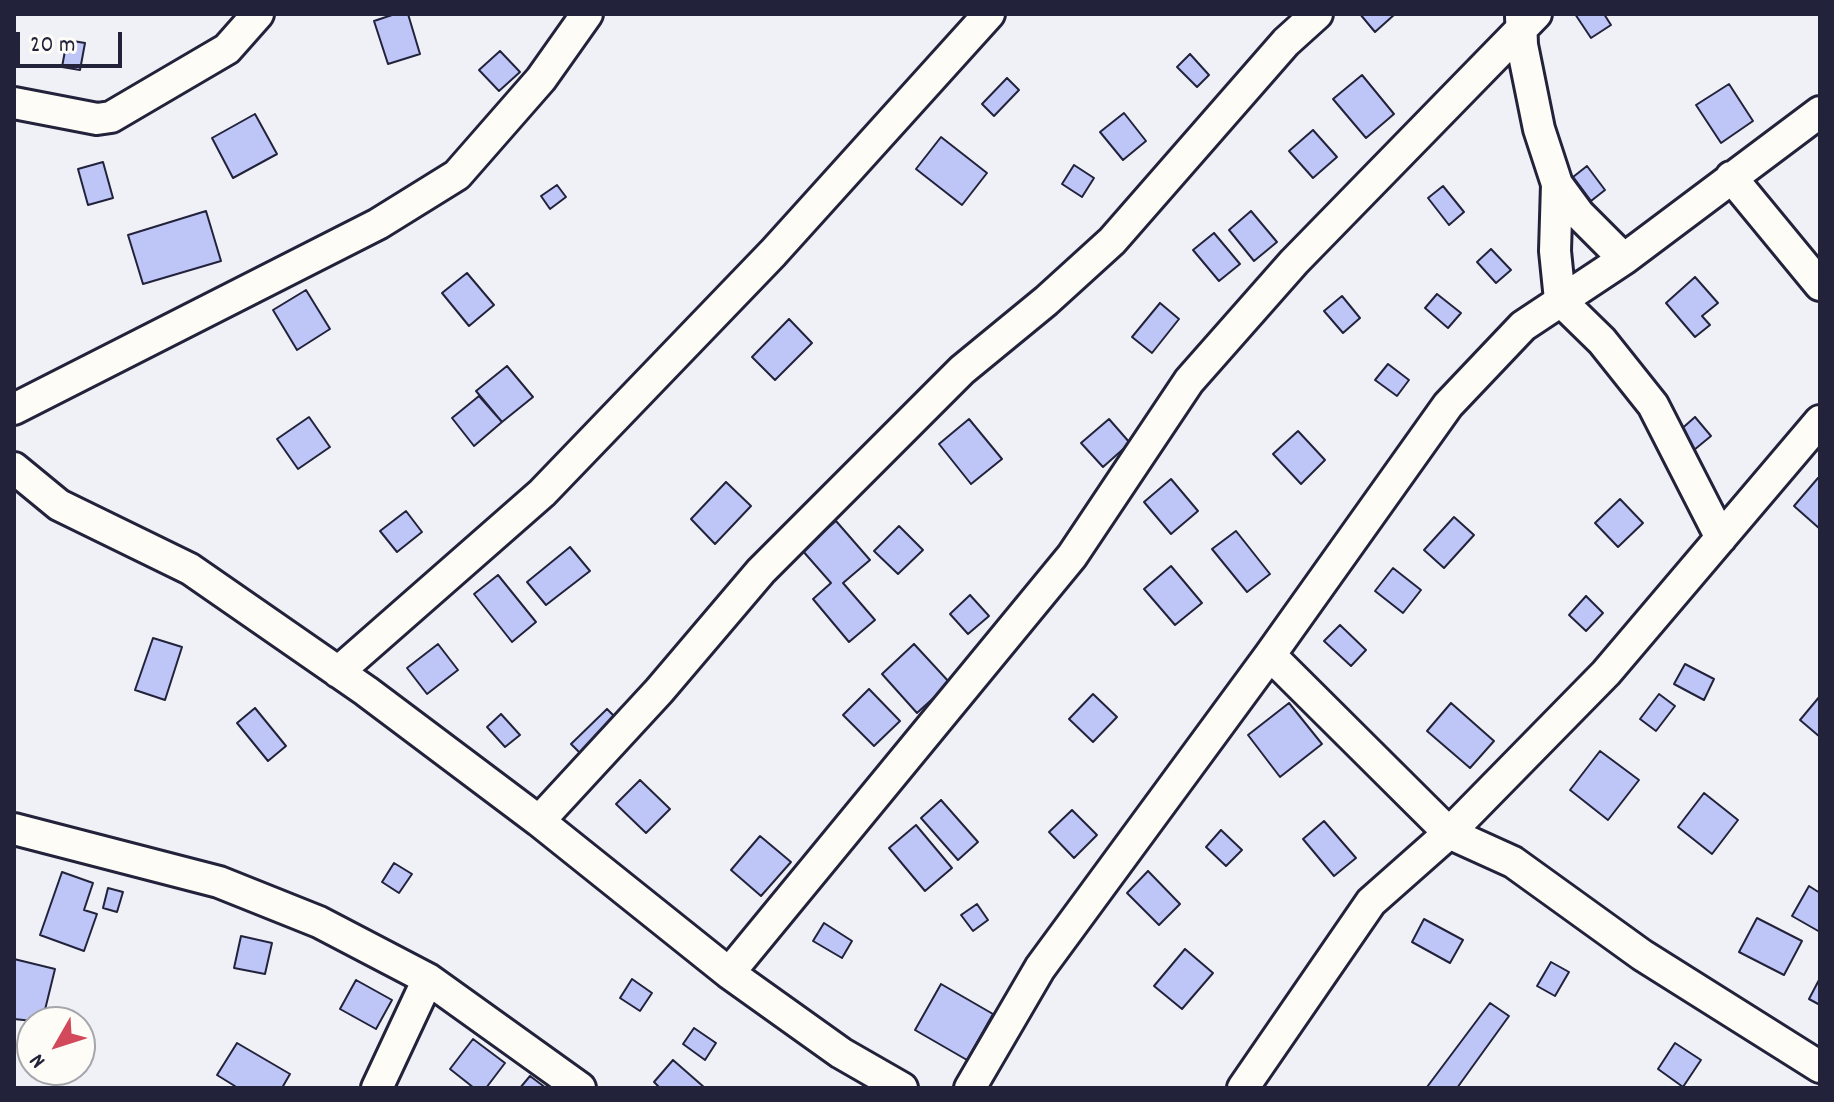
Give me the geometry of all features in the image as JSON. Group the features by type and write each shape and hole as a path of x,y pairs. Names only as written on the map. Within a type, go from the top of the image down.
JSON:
{"street":[{"path":"14,103 97,119 111,117 227,49 258,14"},
{"path":"14,409 378,224 457,175 541,79 587,14"},
{"path":"338,672 542,493 773,253 989,14"},
{"path":"539,821 820,509 962,370 1046,301 1112,241 1286,42 1317,14"},
{"path":"729,973 1072,556 1189,381 1294,262 1527,18"},
{"path":"1527,18 1522,45 1539,129 1557,184 1579,214 1624,259"},
{"path":"970,1088 1040,968 1270,655 1448,405 1523,326 1624,259 1820,112"},
{"path":"1731,177 1820,285"},
{"path":"1557,184 1555,251 1560,300 1602,341 1653,405 1721,538"},
{"path":"1243,1088 1371,902 1449,833 1606,673 1820,421"},
{"path":"14,468 59,505 190,569 338,672 539,821 729,973 841,1053 902,1088"},
{"path":"1270,655 1449,833 1513,862 1642,955 1820,1067"},
{"path":"14,829 219,882 319,922 428,979 580,1088"},
{"path":"377,1088 428,979"}],"building":[{"path":"395,14 408,14 420,54 388,64 374,21"},
{"path":"1360,14 1395,14 1375,32"},
{"path":"1575,14 1604,14 1611,25 1591,38"},
{"path":"67,40 85,43 80,70 62,67"},
{"path":"500,51 520,72 499,91 479,70"},
{"path":"1190,54 1209,75 1197,87 1177,67"},
{"path":"1362,75 1394,114 1366,138 1333,99"},
{"path":"1007,78 1019,90 994,116 982,104"},
{"path":"1729,84 1753,121 1721,143 1696,105"},
{"path":"1124,113 1146,141 1123,160 1100,132"},
{"path":"255,114 277,154 233,178 212,138"},
{"path":"1313,130 1337,157 1313,178 1289,151"},
{"path":"941,137 987,173 962,205 916,169"},
{"path":"103,162 113,198 88,205 78,169"},
{"path":"1074,165 1094,178 1082,197 1062,184"},
{"path":"1587,166 1605,190 1591,201 1573,177"},
{"path":"557,185 566,197 550,209 541,196"},
{"path":"1443,186 1464,212 1449,225 1428,198"},
{"path":"206,211 221,261 143,284 128,235"},
{"path":"1251,211 1277,242 1254,261 1229,230"},
{"path":"1214,233 1240,264 1219,281 1193,250"},
{"path":"1491,249 1511,270 1496,283 1477,262"},
{"path":"467,273 494,305 469,326 442,293"},
{"path":"1695,277 1718,303 1702,316 1710,325 1695,337 1666,303"},
{"path":"306,290 330,329 297,350 273,310"},
{"path":"1437,294 1461,313 1448,328 1425,308"},
{"path":"1342,296 1360,318 1343,333 1324,311"},
{"path":"1160,303 1179,319 1152,353 1132,337"},
{"path":"789,319 812,343 775,380 752,357"},
{"path":"1388,364 1409,380 1397,396 1375,380"},
{"path":"507,366 533,397 502,422 476,391"},
{"path":"479,396 502,422 474,446 452,418"},
{"path":"309,417 330,447 298,469 277,439"},
{"path":"1695,417 1711,436 1694,450 1678,432"},
{"path":"969,419 1002,459 971,484 939,444"},
{"path":"1109,419 1130,443 1103,467 1081,443"},
{"path":"1298,431 1325,460 1301,484 1273,454"},
{"path":"1818,478 1820,480 1820,529 1794,506"},
{"path":"1171,479 1198,511 1171,534 1144,502"},
{"path":"726,482 751,506 715,544 691,519"},
{"path":"1620,499 1643,523 1618,547 1595,523"},
{"path":"406,511 422,532 397,552 380,531"},
{"path":"1454,517 1474,535 1444,568 1424,550"},
{"path":"836,521 870,560 843,583 875,620 849,642 813,599 831,583 802,550"},
{"path":"899,526 923,550 898,574 874,551"},
{"path":"1236,531 1270,574 1247,592 1212,549"},
{"path":"570,547 590,571 546,605 527,582"},
{"path":"1171,566 1202,603 1175,625 1144,589"},
{"path":"1393,568 1421,590 1403,613 1375,591"},
{"path":"498,575 536,622 512,642 474,594"},
{"path":"970,595 989,616 968,634 950,614"},
{"path":"1586,596 1603,613 1586,631 1569,615"},
{"path":"1340,625 1366,650 1351,666 1324,641"},
{"path":"153,638 182,647 165,700 135,690"},
{"path":"438,644 458,670 427,694 407,668"},
{"path":"914,644 950,683 917,713 882,674"},
{"path":"1685,664 1714,679 1704,700 1674,684"},
{"path":"869,689 900,721 874,746 843,715"},
{"path":"1093,694 1117,717 1093,742 1069,719"},
{"path":"1659,694 1675,706 1656,731 1640,719"},
{"path":"1820,696 1820,737 1800,720"},
{"path":"1289,703 1322,744 1280,777 1248,735"},
{"path":"1451,703 1494,741 1470,768 1427,731"},
{"path":"255,708 286,746 268,761 237,723"},
{"path":"607,709 622,724 587,760 571,744"},
{"path":"501,714 520,735 505,747 487,727"},
{"path":"1600,751 1639,780 1608,820 1570,790"},
{"path":"640,780 670,809 646,833 616,804"},
{"path":"1704,793 1738,820 1712,854 1678,827"},
{"path":"941,800 978,842 958,860 921,818"},
{"path":"1072,810 1097,835 1074,858 1049,832"},
{"path":"1324,821 1356,858 1334,876 1303,839"},
{"path":"916,825 952,868 925,891 889,848"},
{"path":"1221,830 1242,850 1226,866 1206,847"},
{"path":"760,836 791,862 761,896 731,870"},
{"path":"394,863 412,874 399,893 382,882"},
{"path":"1148,871 1180,904 1159,925 1127,893"},
{"path":"62,872 93,883 84,910 97,914 84,951 40,935"},
{"path":"1809,886 1820,893 1820,932 1792,916"},
{"path":"108,888 123,892 117,912 103,908"},
{"path":"977,904 988,920 973,931 961,915"},
{"path":"1757,918 1802,941 1784,975 1739,952"},
{"path":"1424,919 1463,940 1450,963 1412,942"},
{"path":"824,923 852,941 842,958 813,941"},
{"path":"241,936 272,943 265,974 234,968"},
{"path":"1185,949 1213,973 1182,1009 1154,986"},
{"path":"14,959 55,969 46,1006 16,1006 14,1019"},
{"path":"1551,962 1569,972 1555,996 1537,986"},
{"path":"1820,978 1820,1005 1809,999"},
{"path":"632,979 652,993 640,1011 620,998"},
{"path":"356,980 392,1000 376,1029 340,1009"},
{"path":"941,984 993,1014 967,1060 915,1030"},
{"path":"1490,1003 1509,1016 1457,1088 1427,1087"},
{"path":"694,1028 716,1043 705,1060 683,1044"},
{"path":"473,1039 505,1063 486,1088 474,1088 450,1069"},
{"path":"237,1043 290,1074 282,1088 238,1088 217,1075"},
{"path":"1675,1043 1701,1060 1683,1087 1658,1069"},
{"path":"673,1060 705,1088 660,1088 654,1082"},
{"path":"530,1076 546,1088 520,1088"}]}
